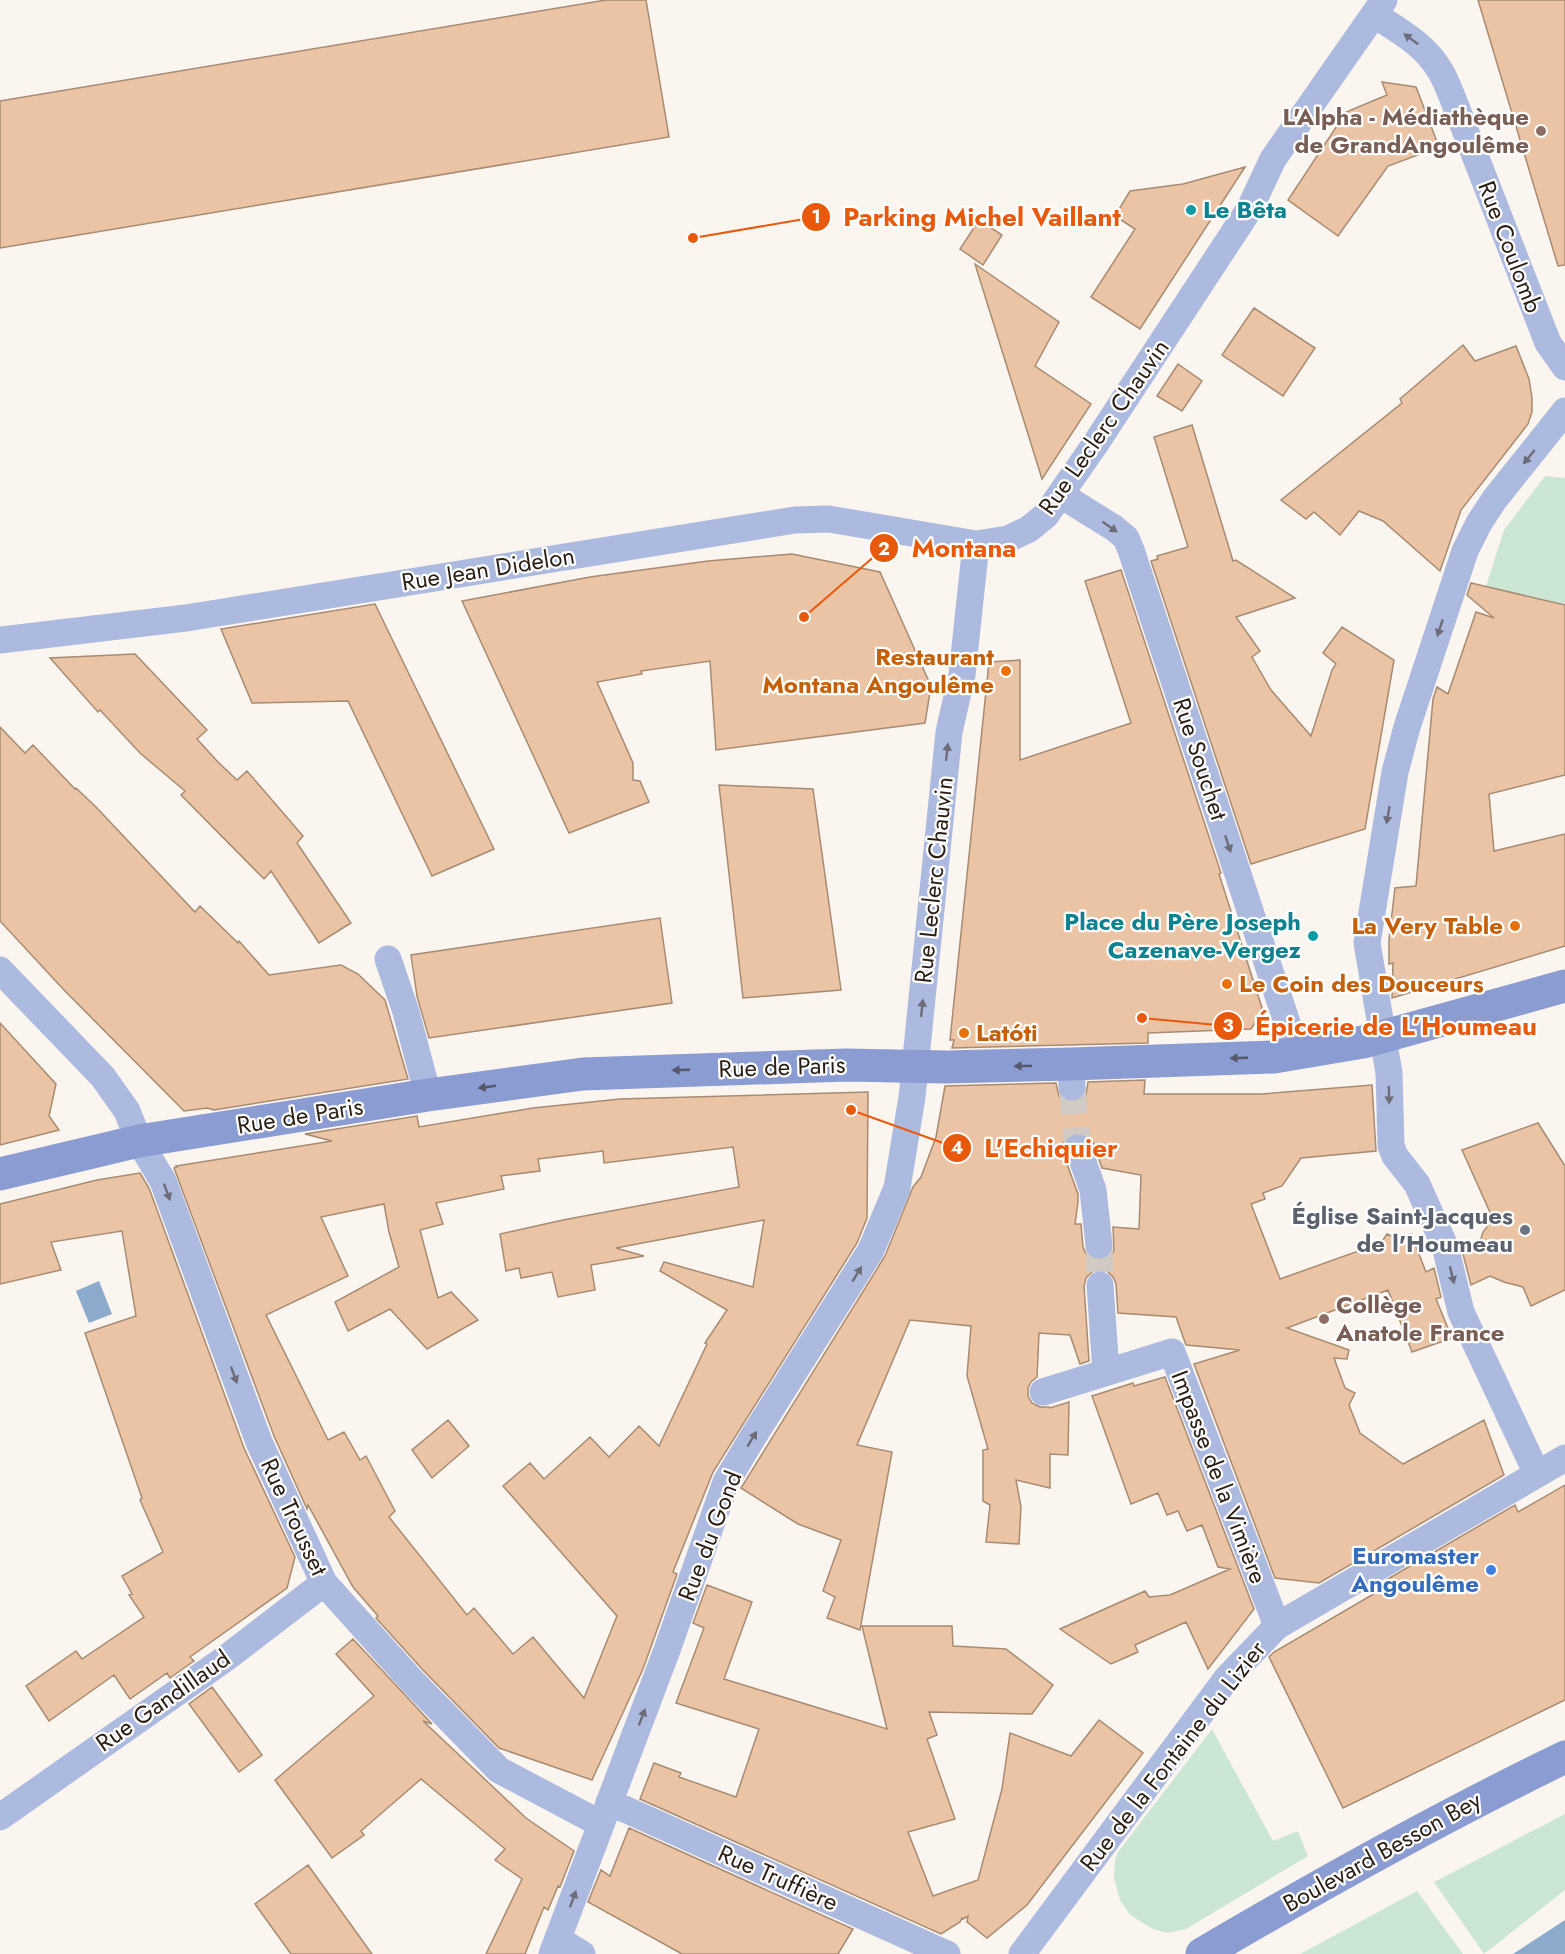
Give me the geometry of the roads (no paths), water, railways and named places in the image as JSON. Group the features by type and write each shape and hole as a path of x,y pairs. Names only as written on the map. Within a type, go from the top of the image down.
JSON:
{"street":[{"name":"Rue Coulomb","path":"1380,8 1427,51 1440,70 1548,343 1565,367"},
{"name":"Rue Leclerc Chauvin","path":"915,1066 949,732 962,675 976,544 1008,539 1029,529 1046,515 1250,208 1273,159 1380,8"},
{"path":"1537,1474 1461,1312 1445,1246 1429,1210 1416,1184 1395,1156 1391,1146 1389,1073 1367,943 1395,772 1407,727 1465,551 1494,500 1565,411"},
{"name":"Rue Souchet","path":"1061,495 1126,538 1297,1053"},
{"name":"Rue Jean Didelon","path":"0,640 186,618 795,520 829,519 976,544"},
{"path":"388,959 406,1012 428,1095"},
{"name":"Rue Trousset","path":"0,970 103,1077 127,1111 140,1141 164,1181 259,1442 324,1582 412,1681 500,1770 605,1813"},
{"name":"Rue de Paris","path":"0,1174 140,1141 428,1095 583,1074 846,1065 915,1066 1071,1076 1274,1057 1363,1042 1565,986"},
{"name":"Rue du Gond","path":"555,1947 667,1650 726,1482 871,1251 892,1202 897,1188 915,1066"},
{"path":"1078,1148 1093,1190 1099,1245"},
{"path":"1100,1285 1106,1372"},
{"name":"Impasse de la Vimière","path":"1043,1392 1172,1352 1276,1626"},
{"name":"Rue de la Fontaine du Lizier","path":"1022,1954 1227,1678 1276,1626 1565,1458"},
{"name":"Rue Gandillaud","path":"0,1817 226,1658 324,1582"},
{"name":"Boulevard Besson Bey","path":"1202,1954 1317,1886 1481,1798 1565,1757"},
{"name":"Rue Truffière","path":"605,1813 947,1954"},
{"path":"555,1947 582,1954"}],"water":[{"path":"99,1281 112,1314 89,1323 76,1291"},
{"path":"1565,1920 1565,1954 1513,1954"}],"tunnel":[{"path":"1072,1087 1078,1148"},
{"path":"1099,1245 1100,1285"}],"place":[{"name":"L'Alpha - Médiathèque de GrandAngoulême","path":"1541,131"},
{"name":"Le Bêta","path":"1191,210"},
{"name":"Parking Michel Vaillant","path":"693,238"},
{"name":"Montana","path":"804,617"},
{"name":"Restaurant Montana Angoulême","path":"1006,671"},
{"name":"La Very Table","path":"1515,926"},
{"name":"Place du Père Joseph Cazenave-Vergez","path":"1313,936"},
{"name":"Le Coin des Douceurs","path":"1227,984"},
{"name":"Épicerie de L’Houmeau","path":"1142,1018"},
{"name":"Latóti","path":"964,1033"},
{"name":"L'Echiquier","path":"851,1110"},
{"name":"Église Saint-Jacques de l'Houmeau","path":"1525,1230"},
{"name":"Collège Anatole France","path":"1324,1319"},
{"name":"Euromaster Angoulême","path":"1491,1570"}]}
